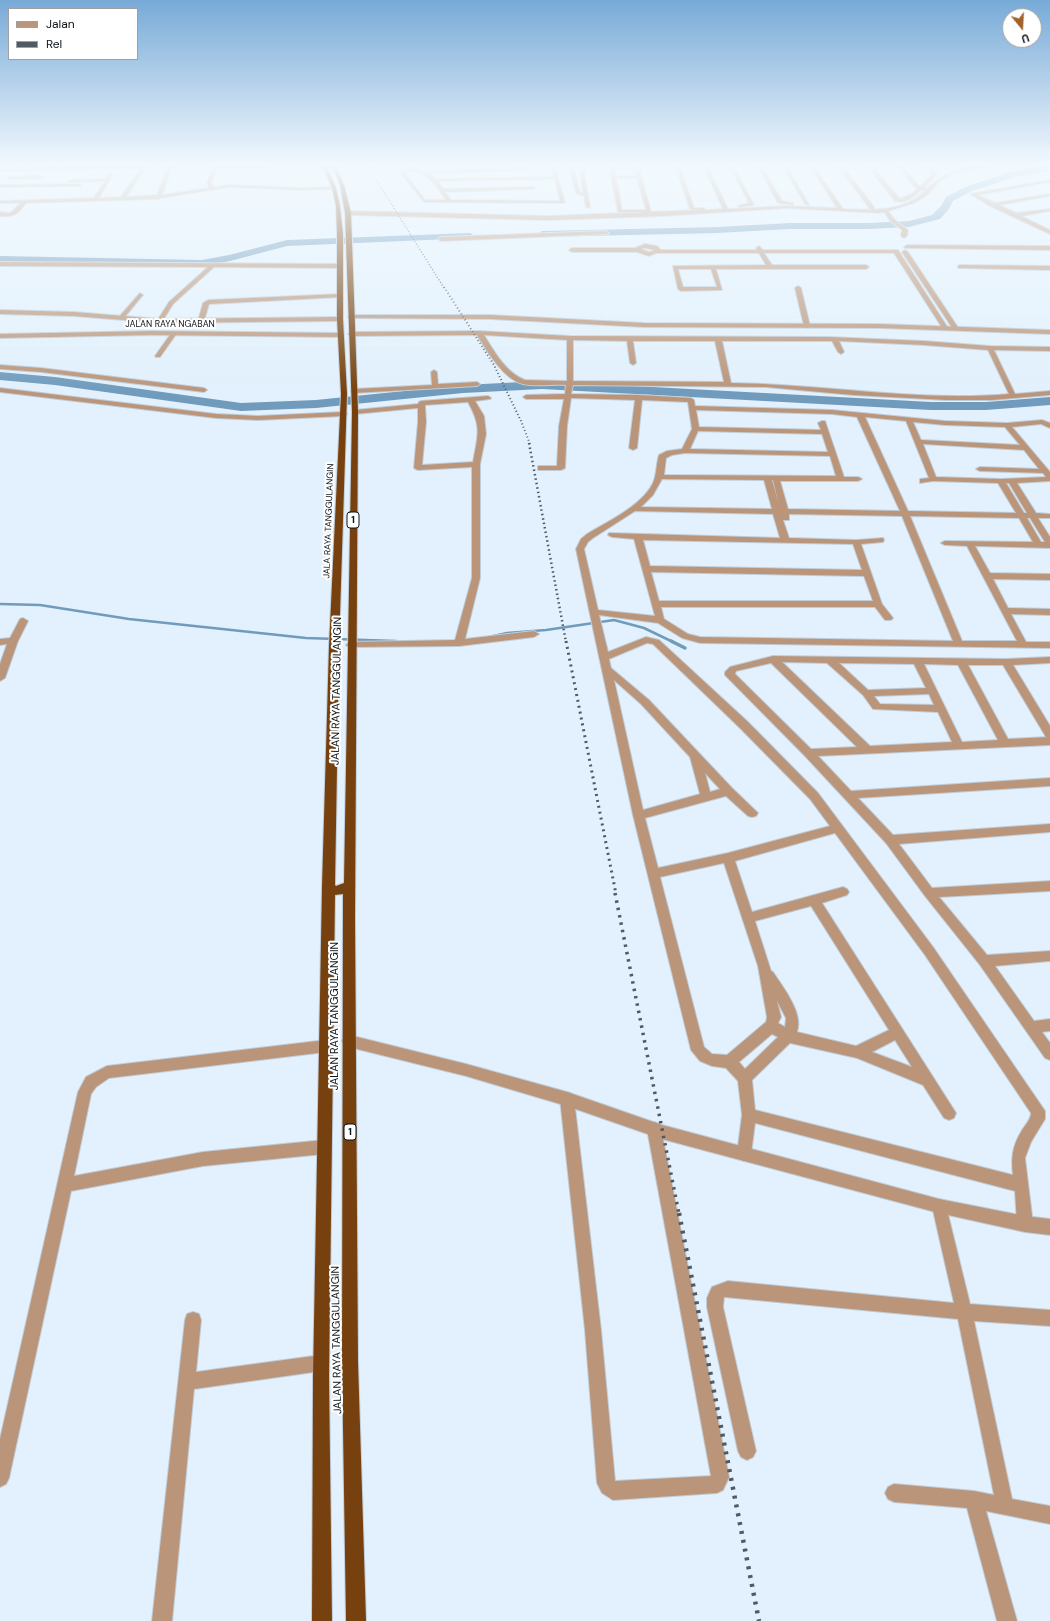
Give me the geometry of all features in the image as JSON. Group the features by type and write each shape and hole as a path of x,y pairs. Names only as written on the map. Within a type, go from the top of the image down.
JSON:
{"highway":[{"name":"1","path":"340,241 340,319 344,394 343,413"},
{"name":"1","path":"350,241 354,411"},
{"path":"340,276 351,275"},
{"name":"JALAN RAYA TANGGULANGIN","path":"354,411 349,886 349,1041 350,1362 356,1621"},
{"name":"JALA RAYA TANGGULANGIN","path":"334,646 343,413"},
{"name":"JALAN RAYA TANGGULANGIN","path":"322,1621 321,1363 328,887 334,646"},
{"path":"328,887 339,891 349,886"},
{"path":"328,919 338,915 349,918"}],"street":[{"path":"897,241 895,247 913,279 945,328"},
{"path":"908,241 907,249 923,279 956,329"},
{"path":"572,250 638,250 649,254 657,250 763,250 895,247 907,249 1050,249"},
{"path":"763,250 765,261 769,265"},
{"path":"712,267 720,289 682,290 675,267 769,265 866,267"},
{"path":"2,266 340,266"},
{"path":"160,321 171,304 212,266"},
{"path":"960,267 1050,268"},
{"path":"913,279 923,279"},
{"path":"798,288 808,326"},
{"path":"121,318 140,295"},
{"path":"201,320 206,303 208,302 340,296"},
{"path":"0,312 41,312 160,321 340,319"},
{"path":"351,317 490,317 644,325 945,328 1050,332"},
{"path":"479,333 488,348 516,380 524,382 766,385 853,393 946,398 1013,396 1050,393"},
{"path":"351,334 479,333 570,338 835,340 924,343 990,348 1050,349"},
{"path":"158,356 174,334"},
{"name":"JALAN RAYA NGABAN","path":"0,336 174,334 341,335"},
{"path":"541,468 561,468 563,426 570,383 570,338"},
{"path":"630,339 633,363"},
{"path":"718,339 728,384"},
{"path":"835,340 841,352"},
{"path":"990,348 1013,396"},
{"path":"0,367 41,370 204,390"},
{"path":"434,372 435,386"},
{"path":"354,393 477,384"},
{"path":"0,390 223,416 258,418 343,413"},
{"path":"526,397 569,395 691,400 696,429 685,451"},
{"path":"632,448 639,397"},
{"path":"476,464 418,468 422,422 421,403 488,398"},
{"path":"459,640 476,578 476,464 482,434 480,416 471,400"},
{"path":"354,411 421,406"},
{"path":"692,408 860,414 945,423 1007,425 1042,422 1050,426"},
{"path":"860,414 904,510 959,644"},
{"path":"909,420 933,479"},
{"path":"822,423 841,479"},
{"path":"1007,425 1050,478"},
{"path":"696,429 825,432"},
{"path":"917,442 1027,448"},
{"path":"744,1154 749,1114 744,1078 729,1062 707,1060 698,1050 639,815 608,670 580,550 584,541 590,536 642,503 650,494 660,477 662,457 667,453 685,451 833,454"},
{"path":"985,481 979,466 1044,471"},
{"path":"660,477 858,479"},
{"path":"767,478 780,509 789,540"},
{"path":"776,478 780,509"},
{"path":"923,481 933,479 1012,481 1050,478"},
{"path":"1001,481 1038,544"},
{"path":"1012,481 1050,545"},
{"path":"642,503 780,509"},
{"path":"632,509 1018,512 1031,512 1050,509"},
{"path":"1031,512 1050,516"},
{"path":"612,535 638,537 856,542 880,540"},
{"path":"638,537 660,620"},
{"path":"856,542 878,604 888,618"},
{"path":"945,543 1050,545"},
{"path":"970,544 1023,645"},
{"path":"647,569 867,573"},
{"path":"988,576 1050,577"},
{"path":"656,604 878,604"},
{"path":"1005,611 1050,612"},
{"path":"595,615 660,620 685,636 700,640 1050,645"},
{"path":"0,675 22,622"},
{"path":"352,639 459,640 534,634"},
{"path":"604,657 646,640 656,642 744,725 814,796 839,828 929,951 1038,1111 1038,1119 1024,1138 1018,1158 1025,1224"},
{"path":"0,642 13,641"},
{"path":"773,659 867,750"},
{"path":"1048,1048 1030,1027 984,961 929,893 890,840 809,753 730,675 730,672 733,669 773,659 1006,662 1050,660"},
{"path":"830,660 866,693 877,707 941,709"},
{"path":"916,660 959,744"},
{"path":"961,661 1006,743"},
{"path":"1006,662 1050,734"},
{"path":"608,670 645,702 728,791 752,813"},
{"path":"866,693 932,691"},
{"path":"809,753 959,744 1050,741"},
{"path":"694,754 706,796"},
{"path":"847,795 1050,782"},
{"path":"639,815 728,791"},
{"path":"654,874 728,858 839,828"},
{"path":"890,840 1050,828"},
{"path":"728,858 764,966 774,1017 771,1026 729,1062"},
{"path":"929,893 1050,886"},
{"path":"748,918 843,892"},
{"path":"814,900 949,1113"},
{"path":"984,961 1050,956"},
{"path":"744,1078 788,1036 793,1023 791,1015 764,966"},
{"path":"1030,1027 1050,1025"},
{"path":"771,1026 788,1036 857,1052 928,1080"},
{"path":"857,1052 898,1033"},
{"path":"349,1041 466,1070 567,1099 654,1129 939,1206 1025,1224 1050,1227"},
{"path":"0,1478 85,1092 91,1082 107,1072 326,1046"},
{"path":"567,1099 593,1330 606,1483 613,1491 717,1484 720,1477 654,1129"},
{"path":"749,1114 1022,1185"},
{"path":"64,1185 203,1159 324,1147"},
{"path":"939,1206 964,1312 1005,1506"},
{"path":"747,1451 715,1307 714,1297 718,1291 726,1288 733,1288 964,1312 1050,1318"},
{"path":"162,1621 193,1320"},
{"path":"187,1382 321,1363"},
{"path":"894,1493 974,1500 1050,1515"},
{"path":"974,1500 1007,1621"}],"waterway":[{"path":"0,259 202,263 230,258 287,243 335,241"},
{"path":"0,376 55,381 241,407 316,404 463,389 542,385 931,406 986,406 1050,401"},
{"path":"0,604 40,605 129,619 306,638 396,641"},
{"path":"489,637 507,633 546,630 614,620 644,628 673,642"},
{"path":"673,642 685,648"}],"railway":[{"path":"414,241 444,288"},
{"path":"444,287 494,365 521,421 530,444"},
{"path":"529,443 566,642"},
{"path":"566,641 616,894"},
{"path":"615,893 679,1214"},
{"path":"679,1213 759,1621"}]}
